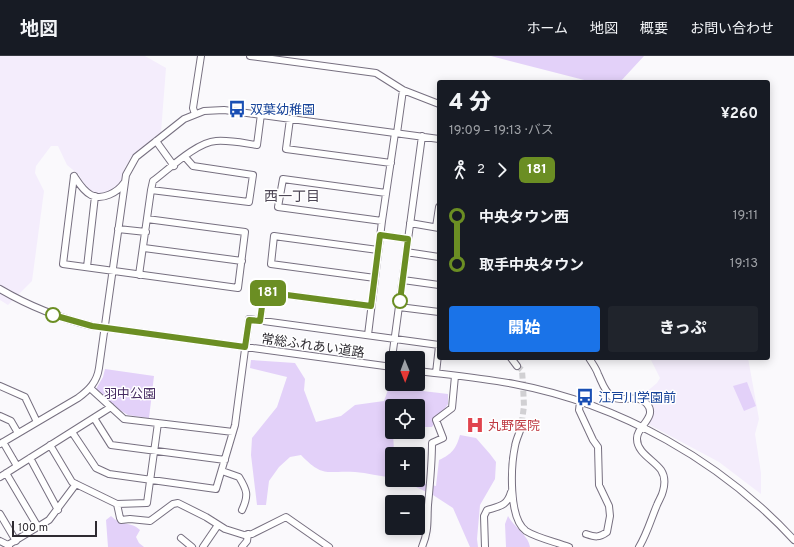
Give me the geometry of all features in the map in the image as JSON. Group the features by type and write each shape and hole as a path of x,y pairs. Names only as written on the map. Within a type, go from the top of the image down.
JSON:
{"street":[{"path":"195,114 193,108 201,56"},
{"path":"250,56 376,73 403,90 437,103"},
{"path":"368,335 386,193 403,90"},
{"path":"147,219 245,232 238,288 63,264 74,176 91,196 107,196 115,192 120,189 130,164 136,157 177,124 195,114 216,110 261,114 437,139"},
{"path":"139,275 153,182 202,144 215,141 226,141 257,145 261,114"},
{"path":"290,118 286,149 391,163"},
{"path":"393,351 422,136"},
{"path":"156,141 174,166"},
{"path":"151,190 249,202 253,175 193,166 185,157"},
{"path":"382,221 278,207 283,179 386,193"},
{"path":"17,466 1,443 78,398 90,388 98,375 124,181"},
{"path":"87,267 95,196"},
{"path":"410,223 437,228"},
{"path":"118,229 146,232"},
{"path":"380,235 408,239"},
{"path":"375,278 271,264 273,241 274,236 378,250"},
{"path":"144,248 242,261"},
{"path":"406,252 437,257"},
{"path":"403,280 437,285"},
{"name":"常総ふれあい道路","path":"0,289 20,301 42,311 80,323 104,328 385,366"},
{"path":"260,321 264,292 371,306"},
{"path":"399,307 437,312"},
{"path":"72,432 96,468 109,474 216,488 233,432 249,320 437,345"},
{"path":"436,373 437,360"},
{"path":"512,360 517,366"},
{"path":"590,360 598,372 603,386 614,398 643,400 649,405 650,414 646,423 641,427 637,440 642,451 661,470 664,476 664,483 663,492 639,547"},
{"path":"425,372 514,384 547,392 612,413 666,439 696,457 750,498 794,540"},
{"path":"422,547 428,526 432,443 443,438 436,420 452,408 455,376"},
{"path":"0,386 25,397 37,422"},
{"path":"90,388 124,419 233,432"},
{"path":"580,402 579,410 593,440 598,447 599,485 609,506 610,516 607,532 600,537 586,534"},
{"path":"0,477 111,407"},
{"path":"0,416 11,420 18,433"},
{"path":"94,418 111,445 225,460"},
{"path":"50,445 72,482 117,504 147,502 158,423"},
{"path":"485,547 484,516 488,510 502,506 508,500 511,490 515,446 521,428"},
{"path":"30,458 58,510"},
{"path":"222,471 239,477 246,490 246,501 242,510"},
{"path":"6,473 38,526"},
{"path":"0,541 8,546 49,520 58,510 76,484"},
{"path":"511,490 516,515 520,524 526,531 569,547"},
{"path":"117,504 121,520 130,519 150,521 173,504 178,504 206,517 225,529 244,535 252,534 286,517 329,547"},
{"path":"0,514 16,541"},
{"path":"203,547 218,525"},
{"path":"242,547 247,541 248,534"},
{"path":"181,538 192,547"}],"shaded area":[{"path":"0,56 145,56 166,68 161,132 131,157 125,168 121,183 112,190 102,194 88,190 78,174 67,165 58,146 51,146 36,166 35,173 44,191 32,281 8,305 0,300"},
{"path":"651,360 748,360 759,419 755,434 761,473 761,494 719,462 646,423 649,405 645,393 657,383 660,378"}],"green space":[{"path":"491,56 644,56 622,80 584,80"},
{"path":"251,360 295,363 305,379 304,390 316,422 341,416 355,405 384,401 388,391 423,391 448,394 448,404 432,427 425,427 425,399 385,399 385,439 393,439 394,447 385,447 385,477 355,472 326,472 315,468 301,455 290,457 279,467 269,481 266,505 257,505 251,455 252,438 277,407 287,377 250,368"},
{"name":"羽中公園","path":"105,369 154,376 149,418 128,415 118,409 96,389 103,377"},
{"path":"747,382 756,406 744,411 733,386"},
{"path":"460,435 476,438 496,462 495,479 480,505 477,539 478,547 470,547 453,508 433,495 416,487 425,487 425,484 436,486 439,460 447,456 457,444"},
{"path":"111,516 119,522 137,527 140,530 136,537 139,543 144,547 108,547 106,520"},
{"path":"508,516 527,539 530,547 506,547 505,524"}],"tunnel":[{"path":"517,366 522,370 523,385 524,406 521,428"}],"bus line":[{"name":"181","path":"53,315 104,328 245,347 249,320 260,321 264,292 371,306 380,235 408,239 400,301"}],"place":[{"name":"双葉幼稚園","path":"237,109"},
{"name":"江戸川学園前","path":"585,397"},
{"name":"丸野医院","path":"475,425"}],"district":[{"name":"西一丁目","path":"292,196"}]}
